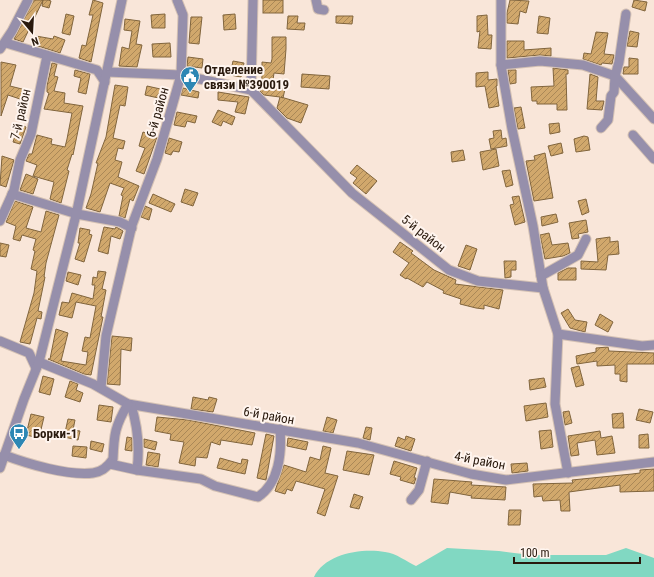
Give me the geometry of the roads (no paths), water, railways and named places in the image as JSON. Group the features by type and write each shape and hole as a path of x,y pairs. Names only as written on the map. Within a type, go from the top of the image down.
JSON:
{"street":[{"path":"28,0 3,46 96,70 105,82"},
{"path":"122,0 77,214 38,365 2,461 65,471 93,473 101,470 110,464 113,459 114,436 117,422 129,405 137,422 139,439 137,470"},
{"name":"6-й район","path":"101,388 106,336 132,228 157,159 181,75 183,15 177,0"},
{"path":"108,72 181,75 251,90 253,0"},
{"path":"316,0 318,9 324,10"},
{"path":"501,0 501,65 512,129 533,226 543,288 558,334 555,404 568,473"},
{"path":"601,128 608,120 615,76 620,62 626,14"},
{"name":"7-й район","path":"0,221 12,194 20,160 31,134 46,56"},
{"path":"501,65 540,62 583,65 615,76 654,119"},
{"name":"5-й район","path":"251,90 311,153 352,193 449,270 478,281 543,288"},
{"path":"633,135 654,160"},
{"path":"12,194 77,214 120,222 132,228"},
{"path":"541,276 555,266 570,261 578,255 586,239"},
{"path":"558,334 609,340 642,346 654,346"},
{"path":"0,341 29,353 38,365"},
{"name":"6-й район","path":"38,365 101,388 129,405 358,443 431,463"},
{"path":"110,464 137,470 201,479 215,486 258,497 266,492 278,466 281,447 280,429"},
{"name":"4-й район","path":"431,463 471,474 506,480 654,462"},
{"path":"412,500 420,490 431,463"}],"water":[{"path":"447,548 499,551 531,555 606,555 626,548 654,558 654,577 314,577 319,569 326,563 345,554 365,551 389,553 416,566"}],"place":[{"name":"Отделение связи №390019","path":"190,93"},
{"name":"Борки-1","path":"19,450"}]}
